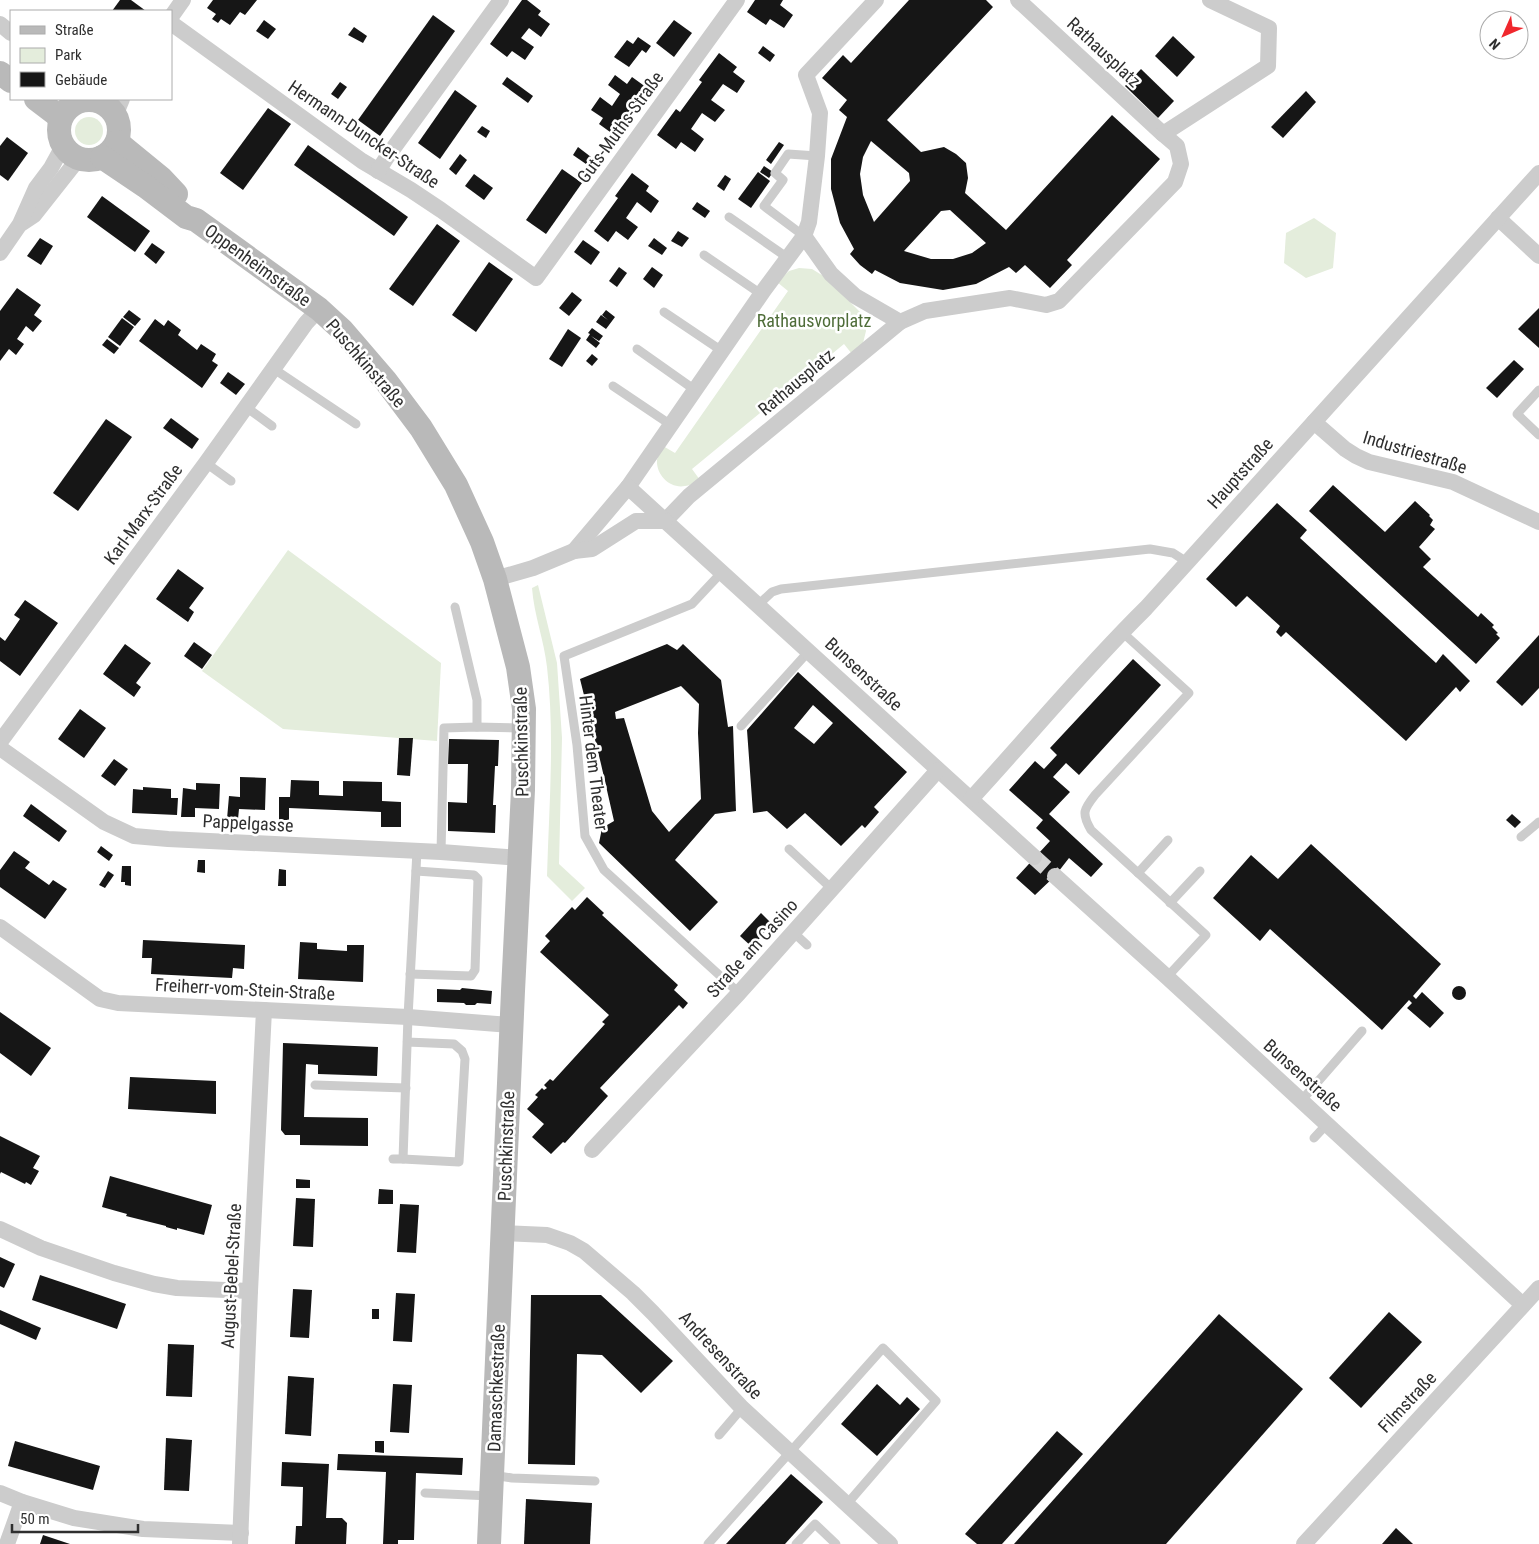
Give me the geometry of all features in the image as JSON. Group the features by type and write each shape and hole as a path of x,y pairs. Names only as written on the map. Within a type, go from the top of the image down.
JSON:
{"street":[{"path":"378,171 501,0"},
{"name":"Guts-Muths-Straße","path":"536,278 737,0"},
{"path":"574,551 628,487 761,294 804,236 809,222 820,113 806,75 876,0"},
{"name":"Rathausplatz","path":"665,521 689,496 900,322 925,311 1010,298 1046,305 1059,301 1175,182 1181,164 1177,146 1018,0"},
{"path":"1163,134 1268,66 1269,28 1210,0"},
{"name":"Hermann-Duncker-Straße","path":"172,23 362,161 441,210 536,278"},
{"path":"0,24 10,32"},
{"path":"45,100 80,104 104,104 119,107 119,128 109,149 87,160 71,152 59,129 80,104"},
{"name":"Oppenheimstraße","path":"109,149 145,186 186,217 196,220 318,309"},
{"path":"0,253 20,224 36,188 51,168 71,152"},
{"name":"Hauptstraße","path":"971,800 1064,694 1146,608 1539,173"},
{"path":"1498,218 1539,256"},
{"path":"804,236 831,274 855,296 900,322"},
{"name":"Karl-Marx-Straße","path":"0,742 318,309"},
{"name":"Puschkinstraße","path":"318,309 342,330 385,380 421,428 456,485 469,512 495,579 518,667 524,709 523,790 502,1233"},
{"name":"Industriestraße","path":"1314,422 1345,449 1369,462 1453,482 1539,522"},
{"name":"Bunsenstraße","path":"628,487 1034,858"},
{"path":"495,579 532,568 574,551 592,549 636,521 665,521"},
{"name":"Pappelgasse","path":"0,748 104,822 134,836 520,858"},
{"name":"Straße am Casino","path":"592,1150 832,890 938,770"},
{"name":"Bunsenstraße","path":"1055,876 1523,1305"},
{"name":"Freiherr-vom-Stein-Straße","path":"0,927 100,1000 118,1003 408,1017 511,1025"},
{"name":"August-Bebel-Straße","path":"241,1538 250,1291 264,1010"},
{"path":"0,1229 41,1248 114,1273 154,1284 177,1288 250,1291"},
{"name":"Andresenstraße","path":"502,1233 547,1235 570,1243 584,1251 653,1312 742,1408 890,1544"},
{"name":"Damaschkestraße","path":"488,1544 502,1233"},
{"name":"Filmstraße","path":"1304,1544 1539,1288"},
{"path":"0,1493 74,1518 143,1529 241,1538"},
{"path":"7,1544 22,1502"}],"lane":[{"path":"804,236 764,206 782,180 775,174 788,154 817,156"},
{"path":"728,217 788,258"},
{"path":"704,255 761,294"},
{"path":"664,312 722,351"},
{"path":"637,349 695,390"},
{"path":"274,369 356,424"},
{"path":"613,386 671,425"},
{"path":"1539,390 1517,414 1539,435"},
{"path":"246,407 272,426"},
{"path":"206,463 231,481"},
{"path":"758,605 772,592 782,589 1150,549 1173,553 1187,562"},
{"name":"Hinter dem Theater","path":"722,572 692,604 564,656 577,745 585,836 604,870 738,993"},
{"path":"455,607 477,700 477,727"},
{"path":"1122,632 1189,693 1095,795 1086,806 1084,819 1090,830 1206,935 1167,978"},
{"path":"740,726 808,650"},
{"path":"441,852 444,728 524,728"},
{"path":"1522,837 1539,822"},
{"path":"1138,873 1168,840"},
{"path":"789,850 832,890"},
{"path":"403,1159 417,851"},
{"path":"1170,903 1200,871"},
{"path":"410,974 471,976 475,970 478,879 474,875 416,872"},
{"path":"793,932 807,946"},
{"path":"1301,1101 1362,1031"},
{"path":"393,1159 459,1162 465,1059 462,1051 454,1044 407,1042"},
{"path":"314,1085 406,1088"},
{"path":"1314,1138 1327,1124"},
{"path":"708,1544 883,1348 936,1401 847,1504"},
{"path":"719,1435 742,1408"},
{"path":"425,1493 491,1486 512,1478 594,1481"},
{"path":"796,1544 815,1524 836,1544"}],"green space":[{"path":"89,117 99,121 103,131 99,141 89,145 79,141 75,131 79,121"},
{"path":"1314,218 1336,233 1333,268 1306,278 1284,263 1286,233"},
{"name":"Rathausvorplatz","path":"799,268 812,269 825,277 860,312 866,331 863,343 852,354 844,344 692,469 700,480 687,486 669,483 661,476 657,466 657,458 663,446 675,453 788,291 777,282 789,271"},
{"path":"288,550 441,663 437,741 283,729 202,671"},
{"path":"538,585 557,663 562,738 559,864 585,888 572,901 547,876 551,719 546,657 532,588"}],"building":[{"path":"120,0 131,0 145,10 113,10"},
{"path":"213,0 257,0 245,15 240,12 230,25 221,19 218,23 212,19 216,14 207,8"},
{"path":"522,0 527,0 541,11 538,15 550,24 541,37 529,28 521,38 534,47 525,60 512,51 507,57 490,44"},
{"path":"755,0 783,0 780,5 793,15 784,28 770,19 766,25 747,12"},
{"path":"909,0 986,0 993,7 887,120 921,152 944,147 966,163 968,178 965,193 1006,230 1112,115 1160,159 1067,260 1072,265 1050,288 1025,265 1016,273 1009,267 976,284 943,290 900,283 875,270 872,274 850,254 854,249 840,223 831,189 831,159 847,117 839,110 847,100 822,78 843,55 851,63","holes":["871,141 909,173 910,181 874,222 863,195 860,174 863,157","950,210 986,243 972,253 953,259 931,259 904,251 941,211"]},
{"path":"433,15 455,31 380,136 358,120"},
{"path":"264,20 276,29 268,39 256,31"},
{"path":"674,20 692,33 674,57 656,43"},
{"path":"354,27 367,36 363,43 348,35"},
{"path":"1173,36 1195,57 1177,77 1155,56"},
{"path":"638,37 651,46 646,53 642,50 629,67 614,57 627,40 633,44"},
{"path":"763,46 775,55 770,62 758,53"},
{"path":"719,53 737,67 733,72 745,81 737,93 723,84 711,100 725,110 715,122 702,113 691,129 704,139 695,152 681,142 676,149 657,135 676,109 680,112 702,82 699,80"},
{"path":"1141,69 1174,101 1158,118 1125,86"},
{"path":"615,75 627,84 632,77 650,90 617,137 599,124 603,118 591,110 600,97 612,106 620,94 608,85"},
{"path":"507,77 533,96 528,103 502,84"},
{"path":"340,82 347,87 338,99 331,94"},
{"path":"455,90 477,106 440,159 418,143"},
{"path":"1306,91 1316,102 1283,138 1271,127"},
{"path":"268,108 291,124 243,190 220,173"},
{"path":"482,126 490,131 486,138 477,132"},
{"path":"7,137 28,153 8,181 0,175 0,146"},
{"path":"779,142 784,145 771,164 766,160"},
{"path":"308,145 408,217 394,236 294,165"},
{"path":"578,147 591,157 586,164 573,155"},
{"path":"460,154 467,160 456,175 449,169"},
{"path":"764,166 773,172 769,178 760,172"},
{"path":"562,169 582,183 546,234 526,220"},
{"path":"758,172 770,181 751,208 738,199"},
{"path":"632,173 649,186 646,191 659,201 651,213 637,202 626,218 638,227 628,240 616,231 608,242 594,231 618,198 615,196"},
{"path":"474,174 493,188 484,200 465,186"},
{"path":"725,175 731,179 724,191 717,186"},
{"path":"102,196 150,231 135,252 87,217"},
{"path":"697,202 710,211 705,218 692,209"},
{"path":"437,224 460,241 413,306 389,289"},
{"path":"678,231 689,238 682,247 671,241"},
{"path":"40,238 53,246 41,265 27,256"},
{"path":"654,238 667,248 662,255 648,246"},
{"path":"583,240 600,252 591,265 574,252"},
{"path":"152,243 165,252 156,264 144,254"},
{"path":"489,262 513,279 476,332 452,315"},
{"path":"619,267 627,273 617,287 609,281"},
{"path":"652,267 663,275 654,288 643,279"},
{"path":"17,288 41,305 34,315 42,321 33,332 26,326 17,339 24,344 16,355 9,349 0,361 0,311"},
{"path":"572,292 582,300 569,316 559,308"},
{"path":"1539,308 1539,348 1518,329"},
{"path":"129,310 141,319 135,326 123,317"},
{"path":"606,310 615,317 606,329 596,322 601,315 608,320 602,315"},
{"path":"122,318 134,327 120,346 108,337"},
{"path":"155,319 164,326 168,320 181,330 178,335 197,350 201,344 216,354 212,361 218,365 202,388 139,341"},
{"path":"592,328 603,336 599,341 591,336 600,343 596,348 586,340"},
{"path":"568,329 581,338 562,367 549,359"},
{"path":"107,339 119,348 114,354 102,345"},
{"path":"592,354 598,359 592,366 586,361"},
{"path":"1514,360 1524,369 1497,398 1486,388"},
{"path":"228,372 245,384 236,395 220,383"},
{"path":"171,418 199,439 192,449 163,428"},
{"path":"106,419 132,437 78,511 53,493"},
{"path":"1333,485 1385,532 1415,501 1430,515 1433,520 1430,525 1435,529 1419,547 1431,559 1423,567 1478,617 1481,613 1494,625 1492,627 1500,638 1476,664 1309,511"},
{"path":"1277,503 1307,530 1300,538 1436,663 1443,654 1470,681 1460,692 1456,687 1406,741 1286,632 1281,637 1276,632 1280,626 1247,596 1236,607 1206,579"},
{"path":"178,569 204,588 189,608 194,612 188,622 156,599"},
{"path":"25,600 58,623 20,676 0,661 0,637 5,641 20,619 14,615"},
{"path":"1539,635 1539,688 1522,706 1496,682"},
{"path":"194,642 212,655 202,669 184,656"},
{"path":"125,644 151,663 136,683 141,687 134,697 103,674"},
{"path":"667,644 677,650 683,644 721,680 728,727 733,726 736,811 715,814 675,860 718,902 690,931 599,843 602,828 614,821 580,679","holes":["681,686 699,704 698,733 701,799 669,832 652,811 624,718 616,719 615,712"]},
{"path":"1133,659 1161,685 1079,775 1066,763 1053,777 1070,792 1049,814 1103,864 1091,877 1069,858 1055,876 1035,895 1016,878 1050,841 1036,828 1043,820 1009,790 1035,761 1044,769 1057,755 1050,748"},
{"path":"798,672 907,772 874,807 879,812 865,828 862,825 841,846 805,813 787,829 767,811 753,813 747,730","holes":["813,705 833,723 814,744 794,728"]},
{"path":"80,709 106,728 84,758 58,739"},
{"path":"399,738 413,738 410,776 397,775"},
{"path":"449,739 499,740 498,766 495,766 493,805 496,805 495,833 448,831 448,802 467,803 468,764 448,764"},
{"path":"114,759 128,769 115,786 101,776"},
{"path":"240,777 266,778 265,810 239,809 238,819 227,819 229,796 240,797"},
{"path":"291,780 319,781 319,795 343,796 343,781 382,782 382,801 401,802 401,827 381,827 381,812 289,808 289,820 279,820 279,797 290,797"},
{"path":"196,783 220,784 219,809 195,808 195,817 181,817 183,788 196,790"},
{"path":"143,787 171,789 171,798 178,798 177,815 132,813 133,789 143,790"},
{"path":"31,804 67,831 59,842 23,816"},
{"path":"1512,814 1521,822 1515,828 1506,820"},
{"path":"1311,844 1441,964 1413,996 1416,999 1422,992 1444,1013 1430,1028 1407,1008 1412,1003 1409,1000 1382,1030 1270,929 1260,941 1213,898 1251,855 1278,879"},
{"path":"101,846 113,855 109,861 97,852"},
{"path":"14,851 30,862 25,868 49,885 53,880 67,889 45,919 0,887 0,870"},
{"path":"198,860 205,860 205,873 197,872"},
{"path":"122,866 131,866 131,886 121,882"},
{"path":"279,869 286,870 286,886 278,886"},
{"path":"108,871 114,875 105,888 99,885"},
{"path":"587,897 604,913 602,915 678,985 674,990 688,1003 683,1009 679,1005 600,1088 608,1096 565,1143 563,1142 551,1154 532,1137 544,1124 527,1109 538,1097 535,1095 542,1088 544,1090 547,1088 544,1085 550,1079 553,1081 605,1024 602,1022 609,1015 540,952 550,941 545,936 572,907 575,910"},
{"path":"761,913 772,924 752,947 740,936"},
{"path":"143,940 245,945 244,969 233,968 232,978 151,974 152,958 142,958"},
{"path":"300,942 317,943 317,949 347,951 347,945 364,945 363,982 298,979"},
{"path":"1456,986 1462,986 1466,993 1462,1000 1456,1000 1452,996 1452,990"},
{"path":"462,988 492,991 491,1004 477,1003 475,1005 466,1005 464,1003 437,1002 437,989 460,990"},
{"path":"0,1012 51,1048 31,1076 0,1053"},
{"path":"283,1043 378,1047 377,1076 318,1074 318,1065 306,1064 304,1117 368,1118 368,1146 300,1145 300,1135 285,1135 281,1130"},
{"path":"130,1077 216,1081 216,1114 128,1109"},
{"path":"0,1136 40,1156 33,1168 39,1171 31,1185 1,1172 0,1174"},
{"path":"110,1176 212,1205 204,1235 166,1227 102,1207"},
{"path":"296,1179 310,1180 310,1188 296,1188"},
{"path":"379,1189 393,1190 393,1204 378,1204"},
{"path":"296,1198 315,1199 313,1247 293,1246"},
{"path":"400,1204 419,1205 416,1253 397,1252"},
{"path":"0,1257 15,1264 4,1288 0,1286"},
{"path":"40,1275 126,1304 117,1329 32,1300"},
{"path":"293,1289 312,1290 309,1338 290,1337"},
{"path":"396,1293 415,1294 412,1342 393,1341"},
{"path":"531,1295 601,1295 673,1361 641,1393 602,1355 577,1354 575,1465 528,1464"},
{"path":"372,1309 379,1309 379,1319 372,1319"},
{"path":"0,1310 41,1328 36,1340 0,1324"},
{"path":"1389,1312 1422,1342 1361,1408 1329,1378"},
{"path":"1219,1314 1303,1389 1166,1544 1014,1544"},
{"path":"168,1344 194,1345 192,1397 166,1396"},
{"path":"288,1376 314,1378 311,1436 285,1434"},
{"path":"393,1384 412,1385 409,1433 390,1432"},
{"path":"877,1384 900,1405 907,1397 920,1409 877,1456 841,1424"},
{"path":"1057,1431 1083,1454 1002,1544 977,1544 965,1534"},
{"path":"166,1438 192,1440 189,1491 164,1490"},
{"path":"15,1441 100,1466 93,1490 8,1466"},
{"path":"375,1441 384,1441 384,1453 375,1452"},
{"path":"338,1454 463,1458 462,1475 416,1473 414,1540 398,1540 398,1544 383,1544 386,1472 337,1470"},
{"path":"282,1462 329,1464 326,1518 342,1518 347,1523 346,1544 295,1544 296,1526 302,1526 303,1487 281,1486"},
{"path":"791,1474 823,1502 785,1544 726,1544"},
{"path":"526,1499 592,1503 590,1544 524,1544"},
{"path":"1396,1528 1413,1544 1382,1544"},
{"path":"43,1535 70,1544 40,1544"}],"tunnel":[{"path":"1034,857 1055,876"}]}
